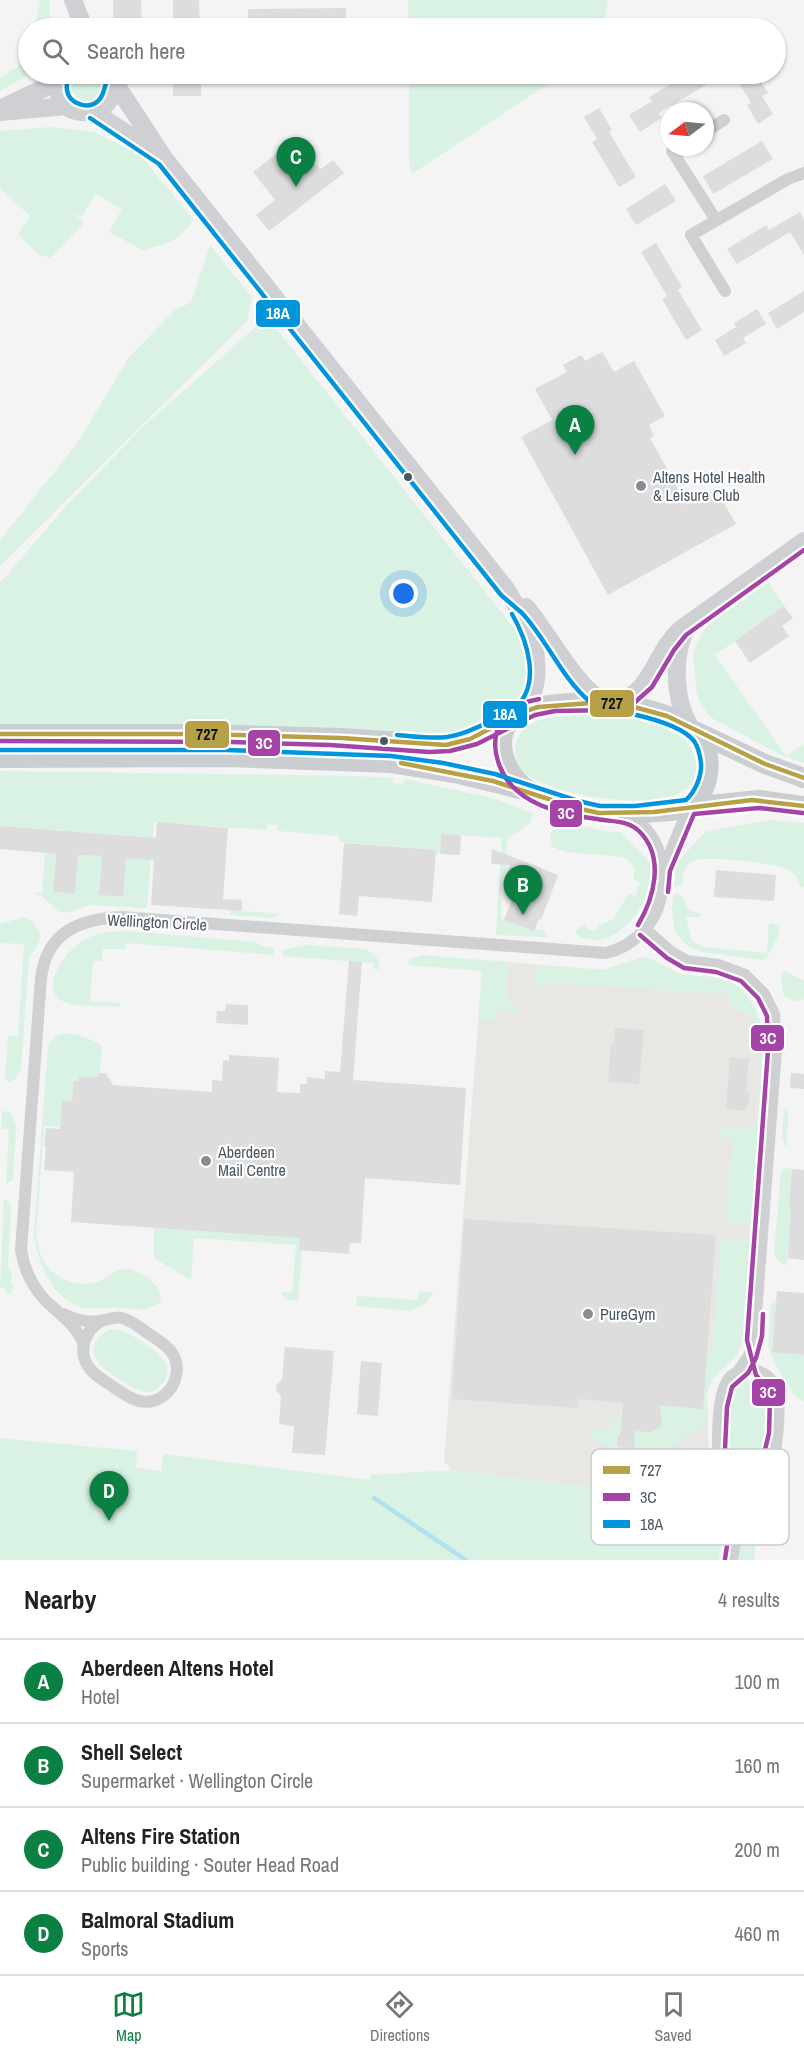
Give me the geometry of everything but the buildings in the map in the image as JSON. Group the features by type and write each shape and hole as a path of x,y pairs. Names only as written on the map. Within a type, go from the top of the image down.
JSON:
{"main road":[{"path":"0,734 202,734 341,738 446,745 470,739 538,707 553,704 610,703 660,714 765,764 804,778"},
{"path":"518,715 507,727 503,736 504,758 514,777 532,792"},
{"path":"689,807 702,792 709,771 707,749 700,736 693,730"},
{"path":"0,758 226,758 382,762 441,770 493,781 587,810 622,814 759,800 804,806"}],"street":[{"path":"71,18 72,0"},
{"path":"72,0 80,18"},
{"path":"0,111 48,84"},
{"path":"59,84 61,99 67,106 80,113 94,112 108,103 111,96 111,84"},
{"path":"116,84 164,158 507,591 531,634 536,661 533,691 528,703 518,715"},
{"path":"0,111 67,106"},
{"path":"94,112 164,158"},
{"path":"714,126 724,120"},
{"path":"675,156 716,220"},
{"path":"725,291 691,235 788,179 804,173"},
{"path":"507,591 528,609 586,688 610,703 630,698 642,688 671,638 690,622 804,541"},
{"path":"690,622 679,648 677,663 685,720 693,730"},
{"name":"Wellington Circle","path":"84,1345 75,1328 42,1297 28,1275 22,1256 21,1236 42,970 50,950 62,935 71,928 92,920 122,918 606,953 623,947 645,929 657,908 663,869 689,807"},
{"name":"Wellington Circle","path":"622,814 638,821 649,833 657,846 663,869"},
{"path":"645,929 666,948 682,958 693,963 718,965 744,975 764,994 774,1014 776,1050 754,1340 749,1356 737,1373 727,1380 721,1395 718,1449"},
{"name":"Wellington Circle","path":"60,1312 81,1320 101,1321"},
{"path":"116,1317 126,1319 164,1344 174,1357 177,1368 176,1378 164,1396 143,1402 133,1399 91,1370 84,1356 84,1345 89,1331 101,1321 116,1317"},
{"path":"754,1340 765,1375"},
{"path":"737,1373 751,1370 765,1375 774,1384 778,1395 774,1449"},
{"path":"732,1560 734,1545"}],"shaded area":[{"path":"644,957 680,974 723,979 735,984 752,1003 764,1039 743,1337 737,1355 712,1379 707,1394 709,1449 591,1449 591,1487 451,1470 444,1461 483,960 603,970"}],"green space":[{"path":"40,0 50,0 49,18 37,18"},
{"path":"408,0 608,0 605,18 408,18"},
{"path":"18,66 18,81 0,91 0,78"},
{"path":"71,84 101,84 100,92 92,100 80,100 72,92"},
{"path":"409,84 548,84 412,174 409,164"},
{"path":"50,127 94,132 140,155 193,219 189,226 178,237 143,250 109,232 122,209 95,194 82,217 73,212 84,223 50,258 38,254 18,234 30,216 0,188 0,131"},
{"path":"210,245 252,297 247,321 0,566 0,540 78,442 129,357 177,308 191,303"},
{"path":"267,317 514,628 536,677 531,697 459,742 0,734 0,583 67,505 145,425"},
{"path":"769,582 784,606 715,655 786,756 804,744 804,763 779,754 710,717 699,701 696,688 693,655 708,625"},
{"path":"609,716 657,725 688,743 693,752 695,776 684,791 661,799 633,801 601,798 545,784 528,775 519,765 515,752 516,743 521,732 530,724 555,717"},
{"path":"0,771 393,778 393,783 403,784 405,779 492,798 533,813 530,823 508,839 506,851 509,863 502,880 501,918 533,931 535,929 544,930 547,937 496,935 502,838 441,834 439,854 436,854 436,850 339,842 339,836 277,831 278,825 267,824 267,830 154,822 147,908 91,905 66,913 59,912 42,896 33,892 42,893 45,853 56,854 53,892 75,894 78,855 102,856 99,895 122,897 126,858 144,859 146,837 0,826"},
{"path":"768,820 804,823 804,887 801,887 787,869 769,864 709,859 698,859 689,863 684,872 682,885 674,886 676,864 705,832"},
{"path":"564,822 604,831 621,832 652,864 652,878 640,908 631,921 606,938 592,940 577,935 575,931 584,924 587,929 593,931 597,929 597,926 613,919 629,893 635,896 640,882 634,880 634,869 631,863 623,857 566,852 552,847 550,834 557,825"},
{"path":"673,894 681,895 689,910 701,914 701,917 686,917 692,941 704,947 767,953 769,923 779,925 780,932 766,959 703,952 685,943 679,937 673,922"},
{"path":"230,910 282,914 272,918 230,915"},
{"path":"24,917 34,922 40,934 39,942 29,958 21,1070 15,1079 9,1082 5,1079 8,1036 18,1036 24,944 0,943 0,924"},
{"path":"127,931 255,942 274,948 273,955 126,943 125,949 103,949 102,961 93,961 90,1001 120,1003 120,1007 68,1004 56,996 53,988 57,970 76,946 98,934"},
{"path":"306,945 365,949 376,957 380,969 373,969 373,963 283,956 283,950"},
{"path":"423,955 506,962 507,992 521,1012 497,1010 496,1021 478,1020 482,971 407,965 410,959"},
{"path":"644,957 682,975 714,977 732,983 740,988 752,1003 760,1021 764,1039 751,1222 748,1224 725,1223 732,1138 718,1137 724,1128 755,1125 762,1039 751,1017 742,1012 729,1010 729,994 547,983 546,988 540,988 535,984 533,971 538,965 603,970"},
{"path":"783,970 804,981 804,999 797,1002 784,997 781,982"},
{"path":"66,1033 85,1037 102,1046 100,1073 96,1084 74,1081 72,1102 62,1101 60,1127 44,1126 36,1236 39,1250 43,1260 55,1274 76,1283 98,1282 123,1269 142,1274 155,1284 161,1296 160,1302 151,1308 142,1310 84,1308 73,1304 56,1290 39,1258 34,1236 48,1045 55,1036"},
{"path":"784,1109 788,1109 787,1148 782,1139"},
{"path":"2,1111 11,1112 16,1126 13,1180 6,1184 9,1130 1,1129"},
{"path":"784,1168 792,1169 789,1206 804,1207 791,1216 787,1265 779,1261 774,1252 781,1172"},
{"path":"4,1199 9,1202 11,1210 8,1267 12,1275 11,1285 15,1286 9,1295 3,1287 0,1288"},
{"path":"154,1228 300,1238 302,1250 298,1301 287,1300 281,1292 292,1292 296,1245 194,1238 191,1280 154,1258"},
{"path":"721,1238 750,1240 745,1318 737,1354 715,1376 710,1385 705,1421 694,1431 683,1436 684,1441 663,1448 634,1448 635,1437 618,1436 617,1447 595,1441 588,1429 609,1430 611,1418 634,1420 635,1404 703,1408 708,1351 712,1351"},
{"path":"419,1291 434,1292 425,1304 411,1311 356,1306 357,1296 418,1300"},
{"path":"777,1299 772,1352 804,1355 804,1402 794,1396 774,1363 768,1345 771,1304"},
{"path":"112,1329 132,1336 149,1346 161,1357 166,1364 167,1372 165,1381 158,1388 147,1392 136,1389 100,1365 94,1356 94,1346 102,1334"},
{"path":"755,1381 764,1388 768,1401 768,1421 763,1449 727,1449 725,1434 730,1396 739,1383"},
{"path":"0,1438 137,1451 136,1468 161,1471 163,1454 370,1480 371,1475 451,1470 591,1487 591,1545 721,1545 719,1560 0,1560"},
{"path":"740,1545 756,1545 754,1560 738,1560"}],"waterway":[{"path":"374,1498 466,1560"}],"transit line":[{"name":"18A","path":"67,84 68,95 71,99 84,105 94,104 100,99 106,84"},
{"name":"18A","path":"0,750 226,750 391,756 443,763 495,774 600,806 635,806 686,800 695,788 700,773 701,763 697,746 682,731 648,718 599,707 579,691 531,624 501,595 159,164 90,118"},
{"name":"3C","path":"0,741 232,742 330,745 429,752 450,751 477,744 535,715 555,711 613,710 633,704 652,687 674,650 686,635 804,550"},
{"name":"18A","path":"397,735 434,738 453,736 475,729 515,708 523,698 530,675 527,649 512,614"},
{"name":"3C","path":"539,699 516,707 502,719 495,742 501,769 518,791 542,806 584,817 625,823 640,832 648,842 655,866 649,903 638,925"},
{"name":"727","path":"0,734 202,734 341,738 446,745 470,739 520,713 538,707 604,702 667,716 765,764 804,778"},
{"name":"727","path":"401,763 493,781 576,808 599,813 654,812 752,800 804,806"},
{"name":"3C","path":"668,892 670,871 694,814 759,808 803,813"},
{"name":"3C","path":"640,935 667,958 684,968 716,972 741,981 758,998 767,1016 768,1050 747,1340 756,1375 767,1388 770,1397 769,1433 765,1449"},
{"name":"3C","path":"725,1449 727,1407 732,1387 748,1373 756,1358 762,1336 763,1314"},
{"name":"3C","path":"725,1559 727,1545"}],"place":[{"name":"Altens Fire Station","path":"296,187"},
{"name":"Aberdeen Altens Hotel","path":"575,455"},
{"name":"Altens Hotel Health & Leisure Club","path":"641,486"},
{"name":"Shell Select","path":"523,915"},
{"name":"Aberdeen Mail Centre","path":"206,1161"},
{"name":"PureGym","path":"588,1314"},
{"name":"Balmoral Stadium","path":"109,1521"}]}
